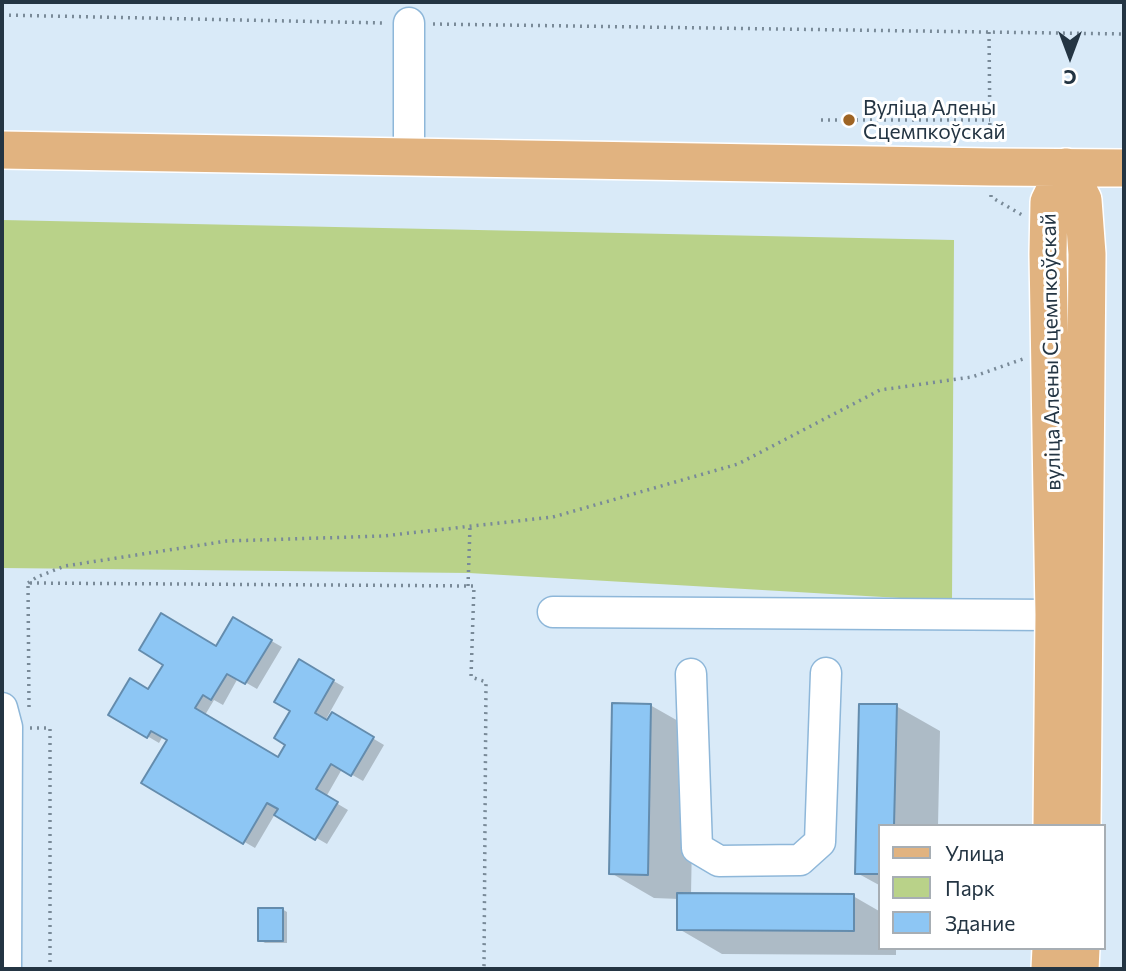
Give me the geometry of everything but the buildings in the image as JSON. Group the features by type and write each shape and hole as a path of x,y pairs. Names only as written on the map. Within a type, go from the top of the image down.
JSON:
{"main road":[{"path":"2,150 1124,168"},
{"name":"вуліца Алены Сцемпкоўскай","path":"1052,824 1054,615 1049,202 1066,167"},
{"name":"вуліца Алены Сцемпкоўскай","path":"1066,167 1083,200 1087,254 1082,824"},
{"path":"1050,969 1051,950"},
{"path":"1080,969 1081,950"}],"lane":[{"path":"409,23 409,156"},
{"path":"553,612 1054,615"},
{"path":"691,674 697,848 719,861 800,860 820,842 826,673"},
{"path":"6,969 7,726 15,712"}],"path":[{"path":"2,15 1124,34"},
{"path":"821,120 990,121"},
{"path":"28,583 65,566 228,541 383,536 553,517 738,464 880,390 972,377 1025,359"},
{"path":"468,586 470,527"},
{"path":"28,583 474,586 471,677 486,682 484,969"},
{"path":"15,712 28,583"},
{"path":"29,727 50,728 50,969"}],"green space":[{"path":"2,220 954,240 952,601 469,573 2,568"}],"place":[{"name":"Вуліца Алены Сцемпкоўскай","path":"849,120"}]}
